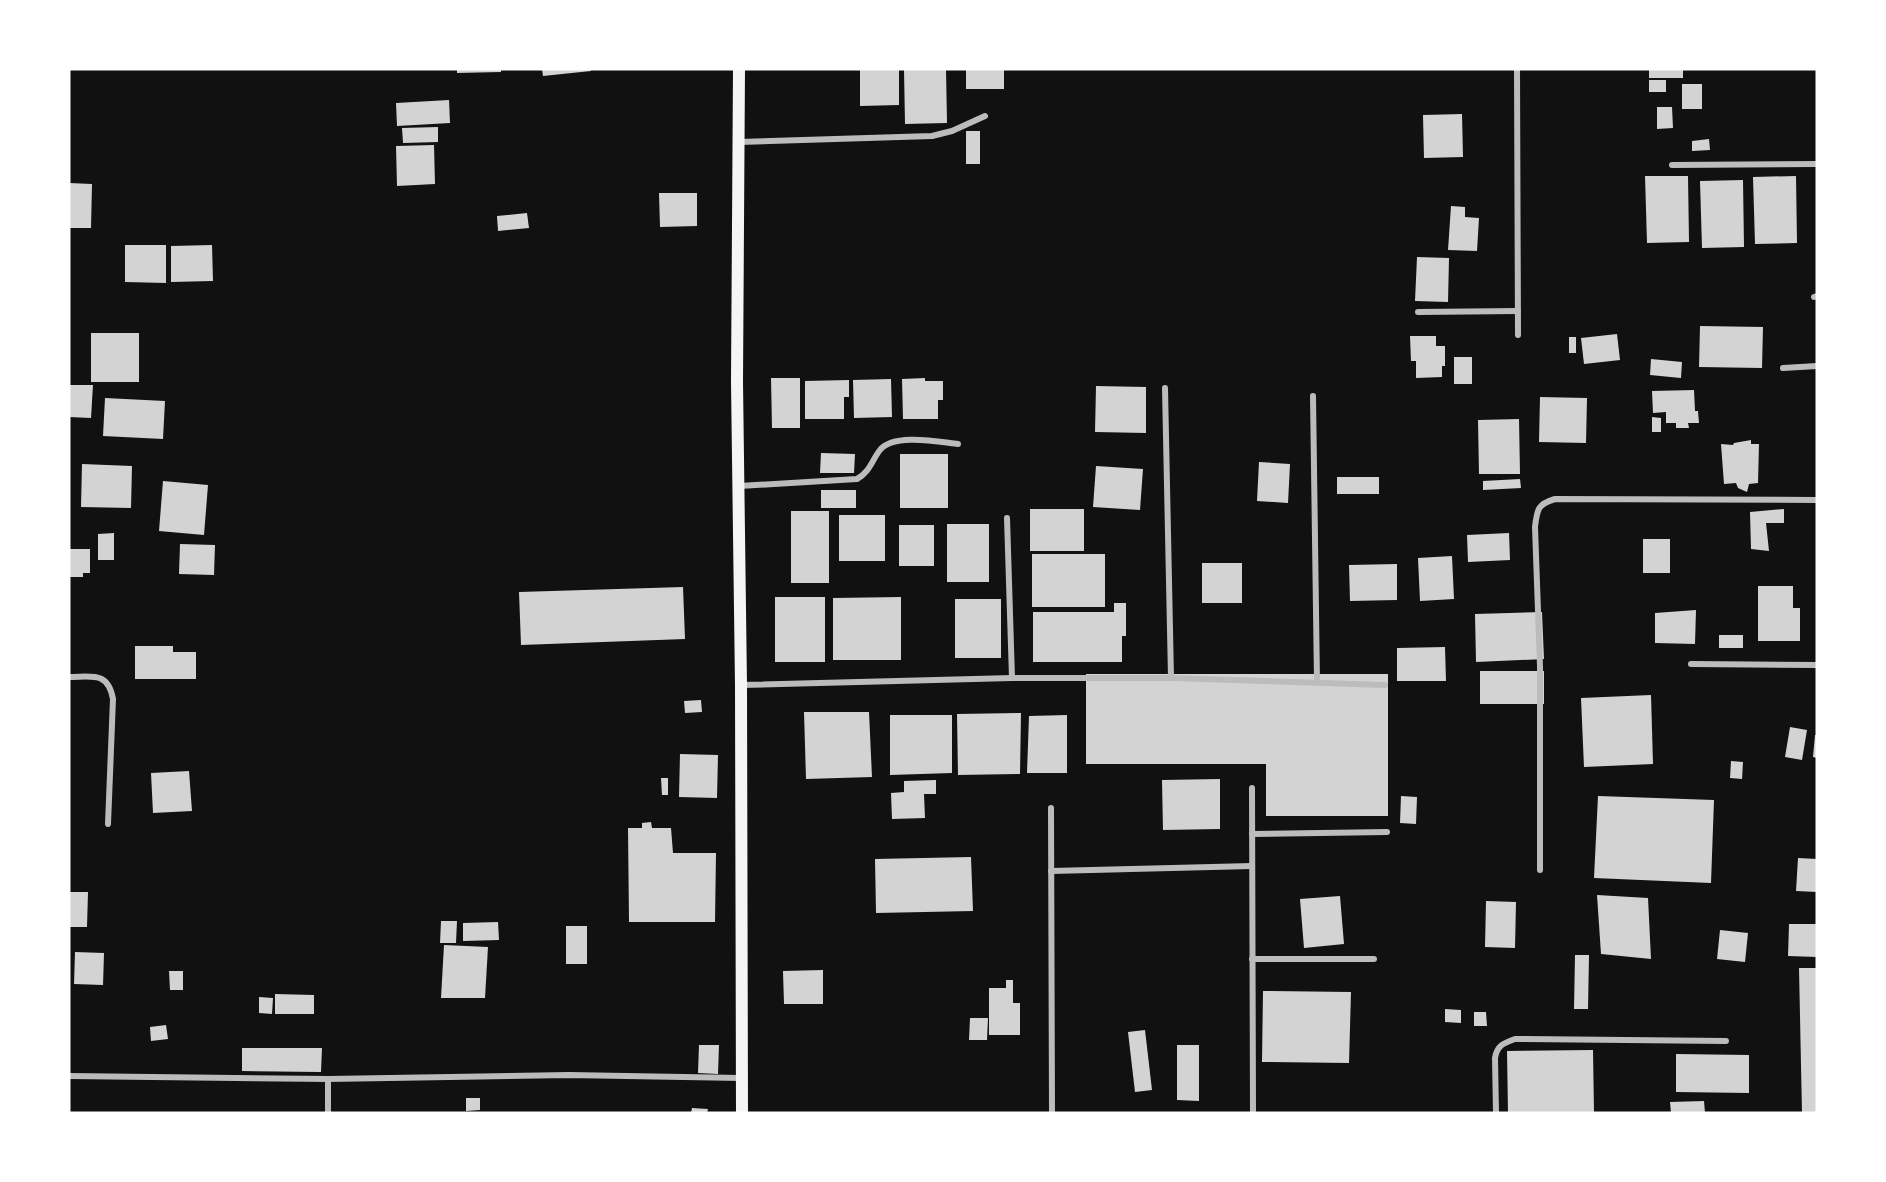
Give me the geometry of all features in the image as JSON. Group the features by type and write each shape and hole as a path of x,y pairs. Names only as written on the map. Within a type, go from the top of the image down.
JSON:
{"main road":[{"path":"739,69 738,486 742,1113"}],"street":[{"path":"1517,69 1518,335"},
{"path":"739,142 932,136 952,131 985,116"},
{"path":"1672,165 1817,164"},
{"path":"1419,312 1518,311"},
{"path":"1783,368 1817,366"},
{"path":"1165,388 1171,678"},
{"path":"1313,396 1317,682"},
{"path":"738,486 857,478 865,475 881,448 894,442 906,440 958,444"},
{"path":"1540,870 1540,667 1535,526 1537,511 1544,502 1555,499 1817,500"},
{"path":"1007,518 1012,678"},
{"path":"1691,664 1817,665"},
{"path":"69,677 96,676 107,681 111,688 113,699 108,824"},
{"path":"741,685 1012,678 1171,678 1385,685"},
{"path":"1252,788 1253,1113"},
{"path":"1051,808 1052,1113"},
{"path":"1252,834 1387,832"},
{"path":"1051,871 1252,866"},
{"path":"1252,959 1374,959"},
{"path":"1496,1113 1496,1050 1502,1044 1515,1039 1726,1041"},
{"path":"69,1076 328,1079 569,1075 741,1078"},
{"path":"328,1079 328,1113"}],"building":[{"path":"457,69 501,69 501,72 457,73"},
{"path":"542,69 591,69 591,71 543,76"},
{"path":"860,69 899,69 899,105 860,106"},
{"path":"904,69 946,69 947,123 905,124"},
{"path":"966,69 1004,69 1004,89 966,89"},
{"path":"1649,69 1683,69 1683,78 1649,78"},
{"path":"1649,80 1666,80 1666,92 1649,92"},
{"path":"1682,84 1702,84 1702,109 1682,109"},
{"path":"449,100 450,123 397,126 396,103"},
{"path":"1657,107 1672,107 1673,128 1657,129"},
{"path":"1462,114 1463,157 1424,158 1423,115"},
{"path":"438,127 438,142 403,143 402,128"},
{"path":"966,131 980,131 980,164 966,164"},
{"path":"1709,139 1710,150 1692,151 1692,141"},
{"path":"434,145 435,184 397,186 396,146"},
{"path":"1645,176 1688,176 1689,242 1647,243"},
{"path":"1796,176 1797,243 1755,244 1753,177"},
{"path":"1743,180 1744,247 1702,248 1700,181"},
{"path":"69,183 92,184 91,228 69,228"},
{"path":"659,193 697,193 697,226 660,227"},
{"path":"1451,206 1465,207 1465,217 1479,218 1477,251 1448,250"},
{"path":"527,213 529,228 498,231 497,216"},
{"path":"125,245 166,245 166,283 125,282"},
{"path":"212,245 213,281 171,282 171,246"},
{"path":"1417,257 1449,258 1448,302 1415,301"},
{"path":"1700,326 1763,327 1762,368 1699,367"},
{"path":"91,333 139,333 139,382 91,382"},
{"path":"1617,334 1620,360 1584,364 1581,338"},
{"path":"1410,336 1436,336 1436,346 1445,346 1445,366 1442,366 1442,377 1416,378 1416,361 1411,361"},
{"path":"1569,337 1576,337 1576,353 1569,353"},
{"path":"1454,357 1472,357 1472,384 1454,384"},
{"path":"1651,359 1682,362 1681,378 1650,375"},
{"path":"771,378 800,378 800,428 772,428"},
{"path":"925,378 925,381 943,381 943,400 938,400 938,419 903,419 902,379"},
{"path":"891,379 892,417 854,418 853,380"},
{"path":"849,380 849,397 844,397 844,419 805,419 805,381"},
{"path":"70,385 93,385 91,418 69,417"},
{"path":"1096,386 1146,387 1146,433 1095,432"},
{"path":"1694,390 1695,411 1698,411 1699,423 1688,423 1689,428 1676,428 1676,423 1666,423 1666,412 1653,413 1652,391"},
{"path":"1540,397 1587,398 1586,443 1539,442"},
{"path":"105,398 165,401 163,439 103,436"},
{"path":"1652,417 1661,418 1661,432 1652,432"},
{"path":"1519,419 1520,474 1479,474 1478,420"},
{"path":"1751,440 1751,444 1759,444 1758,483 1749,484 1747,492 1738,488 1736,483 1724,484 1721,444 1733,445"},
{"path":"821,453 855,454 854,473 820,473"},
{"path":"900,454 948,454 948,508 900,508"},
{"path":"1259,462 1290,464 1288,503 1257,501"},
{"path":"82,464 132,466 131,508 81,507"},
{"path":"1096,466 1143,469 1140,510 1093,507"},
{"path":"1337,477 1379,477 1379,494 1337,494"},
{"path":"1520,479 1521,488 1483,490 1483,481"},
{"path":"163,481 208,485 204,535 159,531"},
{"path":"821,490 856,490 856,508 821,508"},
{"path":"1030,509 1084,509 1084,551 1030,551"},
{"path":"1784,509 1784,523 1766,523 1769,551 1751,549 1750,512"},
{"path":"791,511 829,511 829,583 791,583"},
{"path":"839,515 885,515 885,561 839,561"},
{"path":"947,524 989,524 989,582 947,582"},
{"path":"899,525 934,525 934,566 899,566"},
{"path":"114,533 114,560 98,560 98,534"},
{"path":"1509,533 1510,560 1468,562 1467,535"},
{"path":"1643,539 1670,539 1670,573 1643,573"},
{"path":"180,544 215,545 214,575 179,574"},
{"path":"69,549 90,549 90,573 83,573 83,577 69,577"},
{"path":"1032,554 1105,554 1105,607 1032,607"},
{"path":"1452,556 1454,599 1420,601 1418,558"},
{"path":"1202,563 1242,563 1242,603 1202,603"},
{"path":"1397,564 1397,600 1350,601 1349,565"},
{"path":"1758,586 1793,586 1793,608 1800,608 1800,641 1758,641"},
{"path":"683,587 685,639 521,645 519,592"},
{"path":"775,597 825,597 825,662 775,662"},
{"path":"901,597 901,660 833,660 833,598"},
{"path":"955,599 1001,599 1001,658 955,658"},
{"path":"1114,603 1126,603 1126,636 1122,636 1122,662 1033,662 1033,612 1114,612"},
{"path":"1696,610 1695,644 1655,643 1655,613"},
{"path":"1542,612 1544,659 1476,662 1475,614"},
{"path":"1719,635 1743,635 1743,648 1719,648"},
{"path":"135,646 173,646 173,652 196,652 196,679 135,679"},
{"path":"1445,647 1446,681 1397,681 1397,648"},
{"path":"1480,671 1544,671 1544,704 1480,704"},
{"path":"1086,674 1388,674 1388,816 1266,816 1266,764 1086,764"},
{"path":"1651,695 1653,764 1584,767 1581,698"},
{"path":"701,700 702,712 685,713 684,701"},
{"path":"804,712 869,712 872,777 806,779"},
{"path":"1021,713 1020,774 958,775 957,714"},
{"path":"890,715 952,715 952,773 890,775"},
{"path":"1067,715 1067,773 1027,773 1029,716"},
{"path":"1790,727 1807,730 1802,760 1785,757"},
{"path":"1815,735 1817,735 1817,758 1813,757"},
{"path":"680,754 718,755 717,798 679,797"},
{"path":"1731,761 1743,762 1742,779 1730,778"},
{"path":"189,771 192,811 153,813 151,773"},
{"path":"661,778 668,778 668,795 662,795"},
{"path":"1220,779 1220,829 1163,830 1162,780"},
{"path":"936,780 936,794 924,794 925,818 892,819 891,793 904,792 904,781"},
{"path":"1401,796 1417,797 1416,824 1400,823"},
{"path":"1598,796 1714,800 1711,883 1594,878"},
{"path":"651,822 652,828 671,828 673,853 716,853 715,922 629,922 628,828 642,828 642,823"},
{"path":"971,857 973,911 876,913 875,859"},
{"path":"1798,858 1817,859 1817,892 1796,891"},
{"path":"69,892 88,892 87,927 69,927"},
{"path":"1597,895 1648,898 1651,959 1601,954"},
{"path":"1340,896 1344,944 1304,948 1300,899"},
{"path":"1486,901 1516,902 1515,948 1485,947"},
{"path":"441,921 457,921 456,943 440,943"},
{"path":"498,922 499,940 463,941 463,923"},
{"path":"1789,924 1817,924 1817,957 1788,956"},
{"path":"566,926 587,926 587,964 566,964"},
{"path":"1720,930 1748,933 1745,962 1717,959"},
{"path":"444,945 488,947 485,998 441,998"},
{"path":"75,952 104,953 103,985 74,984"},
{"path":"1575,955 1589,955 1588,1009 1574,1009"},
{"path":"1799,968 1817,968 1817,1113 1802,1113"},
{"path":"823,970 823,1004 784,1004 783,971"},
{"path":"169,971 183,971 183,990 170,990"},
{"path":"1006,980 1013,980 1013,1003 1020,1003 1020,1035 989,1035 989,988 1006,988"},
{"path":"1263,991 1351,992 1349,1063 1262,1062"},
{"path":"275,994 314,995 314,1014 275,1014"},
{"path":"259,997 273,998 272,1014 259,1013"},
{"path":"1445,1009 1461,1010 1461,1023 1445,1022"},
{"path":"1474,1012 1486,1012 1487,1026 1474,1026"},
{"path":"970,1018 988,1018 987,1040 969,1040"},
{"path":"166,1025 168,1039 151,1041 150,1027"},
{"path":"1145,1030 1152,1090 1135,1092 1128,1032"},
{"path":"699,1045 719,1045 718,1074 698,1073"},
{"path":"1177,1045 1199,1045 1199,1101 1177,1100"},
{"path":"242,1048 322,1048 321,1072 242,1071"},
{"path":"1593,1050 1594,1113 1508,1113 1507,1051"},
{"path":"1676,1054 1749,1055 1749,1093 1676,1092"},
{"path":"466,1098 480,1098 480,1110 466,1111"},
{"path":"1704,1101 1705,1113 1671,1113 1670,1102"},
{"path":"692,1108 708,1109 707,1113 691,1113"}]}
